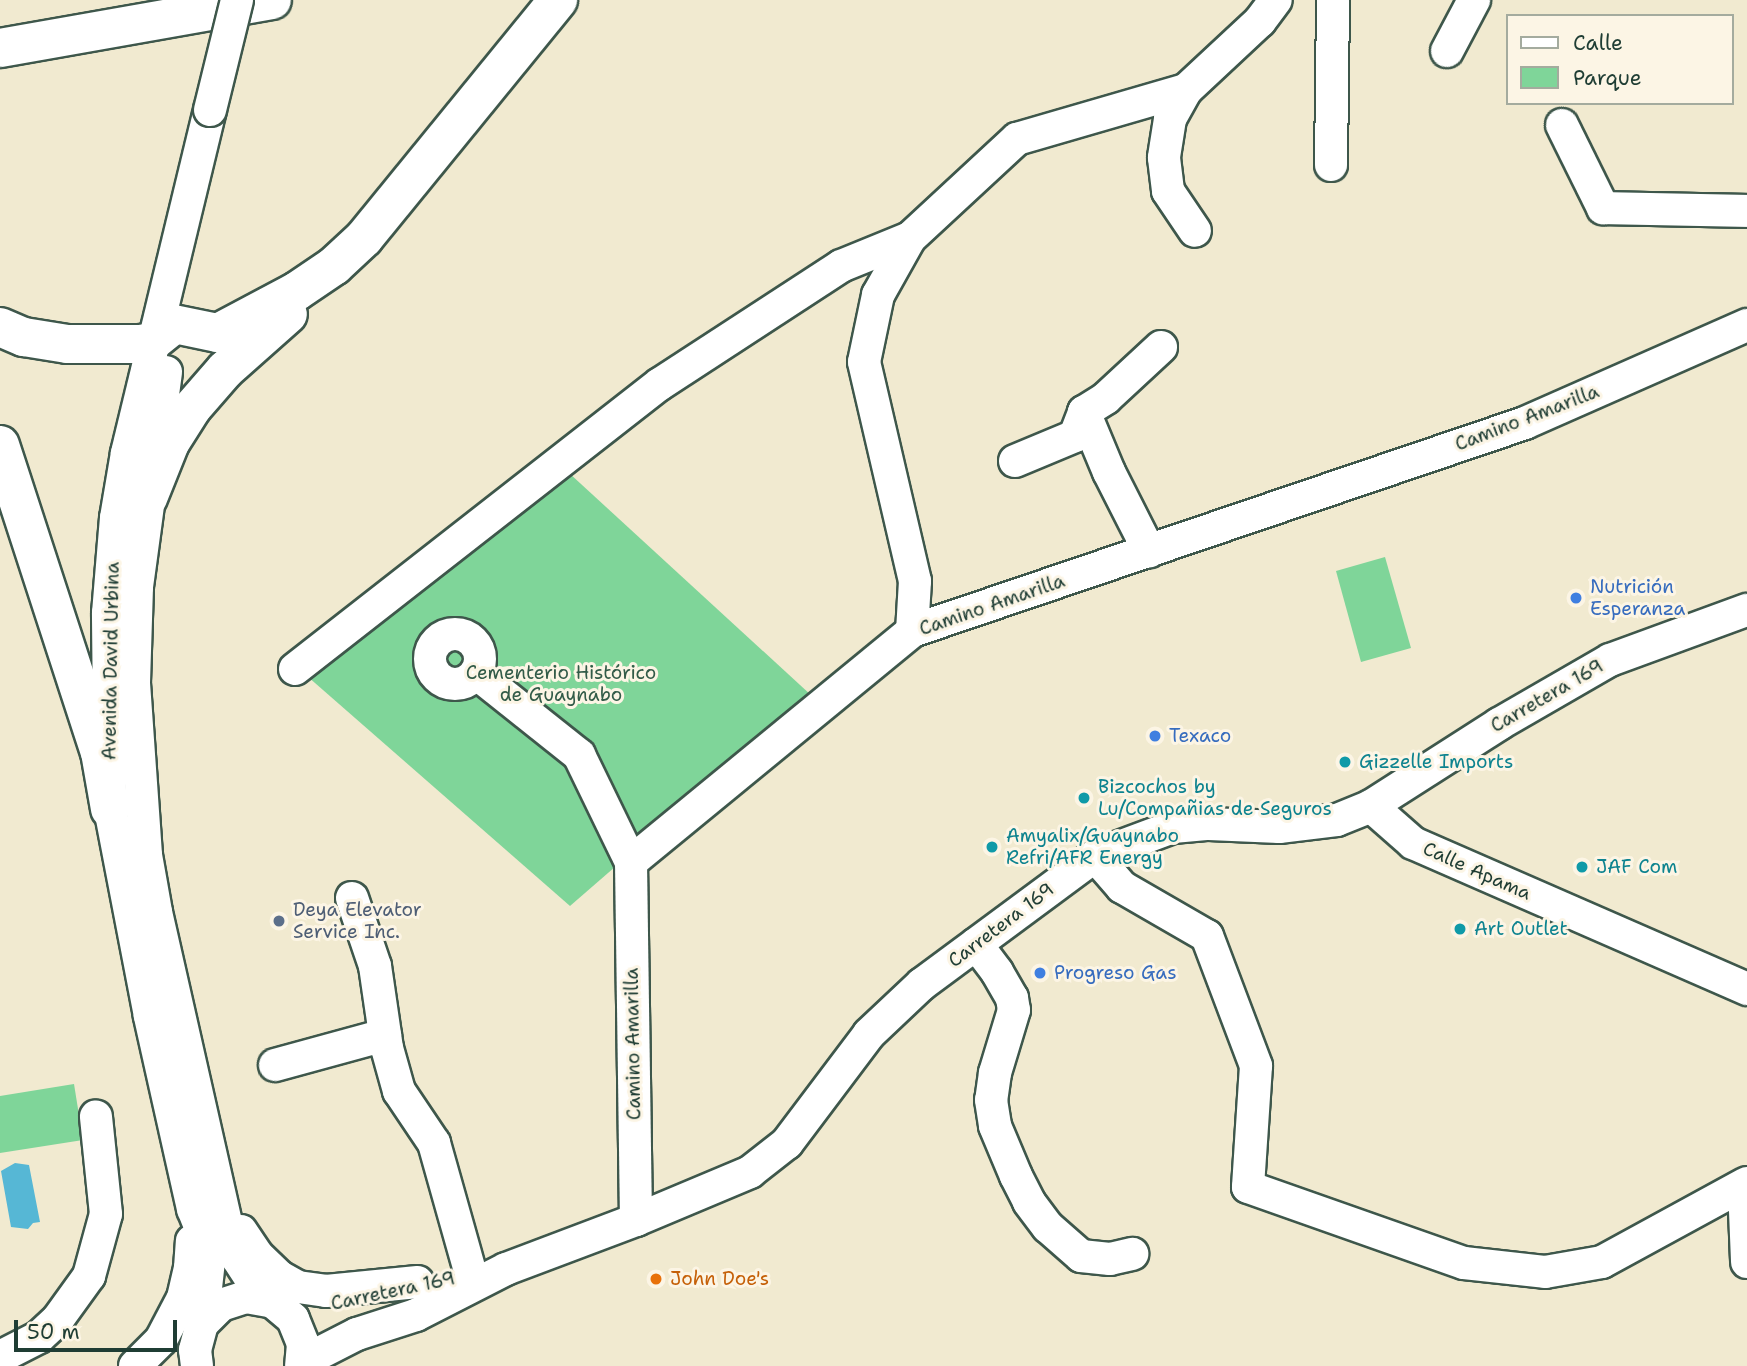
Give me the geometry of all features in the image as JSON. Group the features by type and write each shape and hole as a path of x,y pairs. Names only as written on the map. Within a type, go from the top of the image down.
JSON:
{"highway":[{"path":"0,48 272,0"},
{"path":"148,498 170,443 192,408 225,370 316,288 364,237 558,0"},
{"path":"0,327 24,337 68,344 112,346 163,333 218,333 297,291 334,266"},
{"path":"0,445 100,752 110,809"}],"street":[{"name":"Avenida David Urbina","path":"198,1344 211,1262 206,1236 193,1209 149,1016 110,809 108,612 111,568 127,453 163,333 218,109 237,0"},
{"name":"Avenida David Urbina","path":"218,109 256,0"},
{"path":"1195,230 1168,191 1164,158 1170,119 1185,90 1260,21 1276,0"},
{"path":"1331,165 1333,0"},
{"path":"1447,51 1474,0"},
{"path":"912,632 915,581 864,362 878,295 910,238 1017,139 1185,90"},
{"path":"1562,124 1603,208 1747,211"},
{"path":"295,669 660,384 841,266 910,238"},
{"name":"Camino Amarilla","path":"636,1220 631,862 912,632 1525,423 1747,325"},
{"name":"Avenida David Urbina","path":"163,333 156,424 136,587 134,683 146,855 156,912 232,1246 272,1303 293,1320 301,1335 302,1364"},
{"path":"1014,461 1074,436 1084,412 1106,398 1161,347"},
{"path":"1084,412 1109,472 1149,551"},
{"name":"Carretera 169","path":"302,1364 357,1334 416,1315 506,1269 636,1220 750,1172 787,1143 869,1034 922,984 1095,856 1173,827 1209,824 1313,825 1337,820 1371,806 1499,724 1610,660 1747,610"},
{"path":"476,673 579,755 631,862"},
{"name":"Calle Apama","path":"1371,806 1413,843 1747,989"},
{"path":"1095,856 1122,887 1207,936 1256,1066 1248,1187 1464,1264 1545,1272 1602,1262 1746,1185 1747,1262"},
{"path":"352,898 375,966 385,1035 399,1091 434,1143 471,1275"},
{"path":"976,944 1012,998 1014,1010 995,1073 991,1100 995,1126 1016,1177 1029,1202 1048,1227 1081,1256 1110,1259 1132,1254"},
{"path":"275,1065 385,1035"},
{"path":"0,1357 39,1337 58,1319 89,1276 106,1214 96,1117"},
{"path":"217,1183 242,1232 258,1256 280,1277 298,1287 326,1291 418,1282"},
{"path":"135,1366 161,1340 183,1298 190,1268 193,1209"},
{"name":"Carretera 169","path":"162,1366 198,1344 214,1310 229,1301 246,1297 272,1303 318,1307 418,1282 506,1269"},
{"path":"338,1366 361,1347 416,1315"}],"green space":[{"name":"Cementerio Histórico de Guaynabo","path":"569,473 812,696 570,906 307,676"},
{"path":"1385,557 1411,648 1361,662 1336,571"},
{"path":"74,1084 83,1140 0,1153 0,1096"}],"water":[{"path":"15,1163 29,1165 40,1222 33,1223 28,1229 11,1227 1,1171"}],"place":[{"name":"Nutrición Esperanza","path":"1576,598"},
{"name":"Texaco","path":"1155,736"},
{"name":"Gizzelle Imports","path":"1345,762"},
{"name":"Bizcochos by Lu/Compañias de Seguros","path":"1084,798"},
{"name":"Amyalix/Guaynabo Refri/AFR Energy","path":"992,847"},
{"name":"JAF Com","path":"1582,867"},
{"name":"Deya Elevator Service Inc.","path":"279,921"},
{"name":"Art Outlet","path":"1460,929"},
{"name":"Progreso Gas","path":"1040,973"},
{"name":"John Doe's","path":"656,1279"}]}
